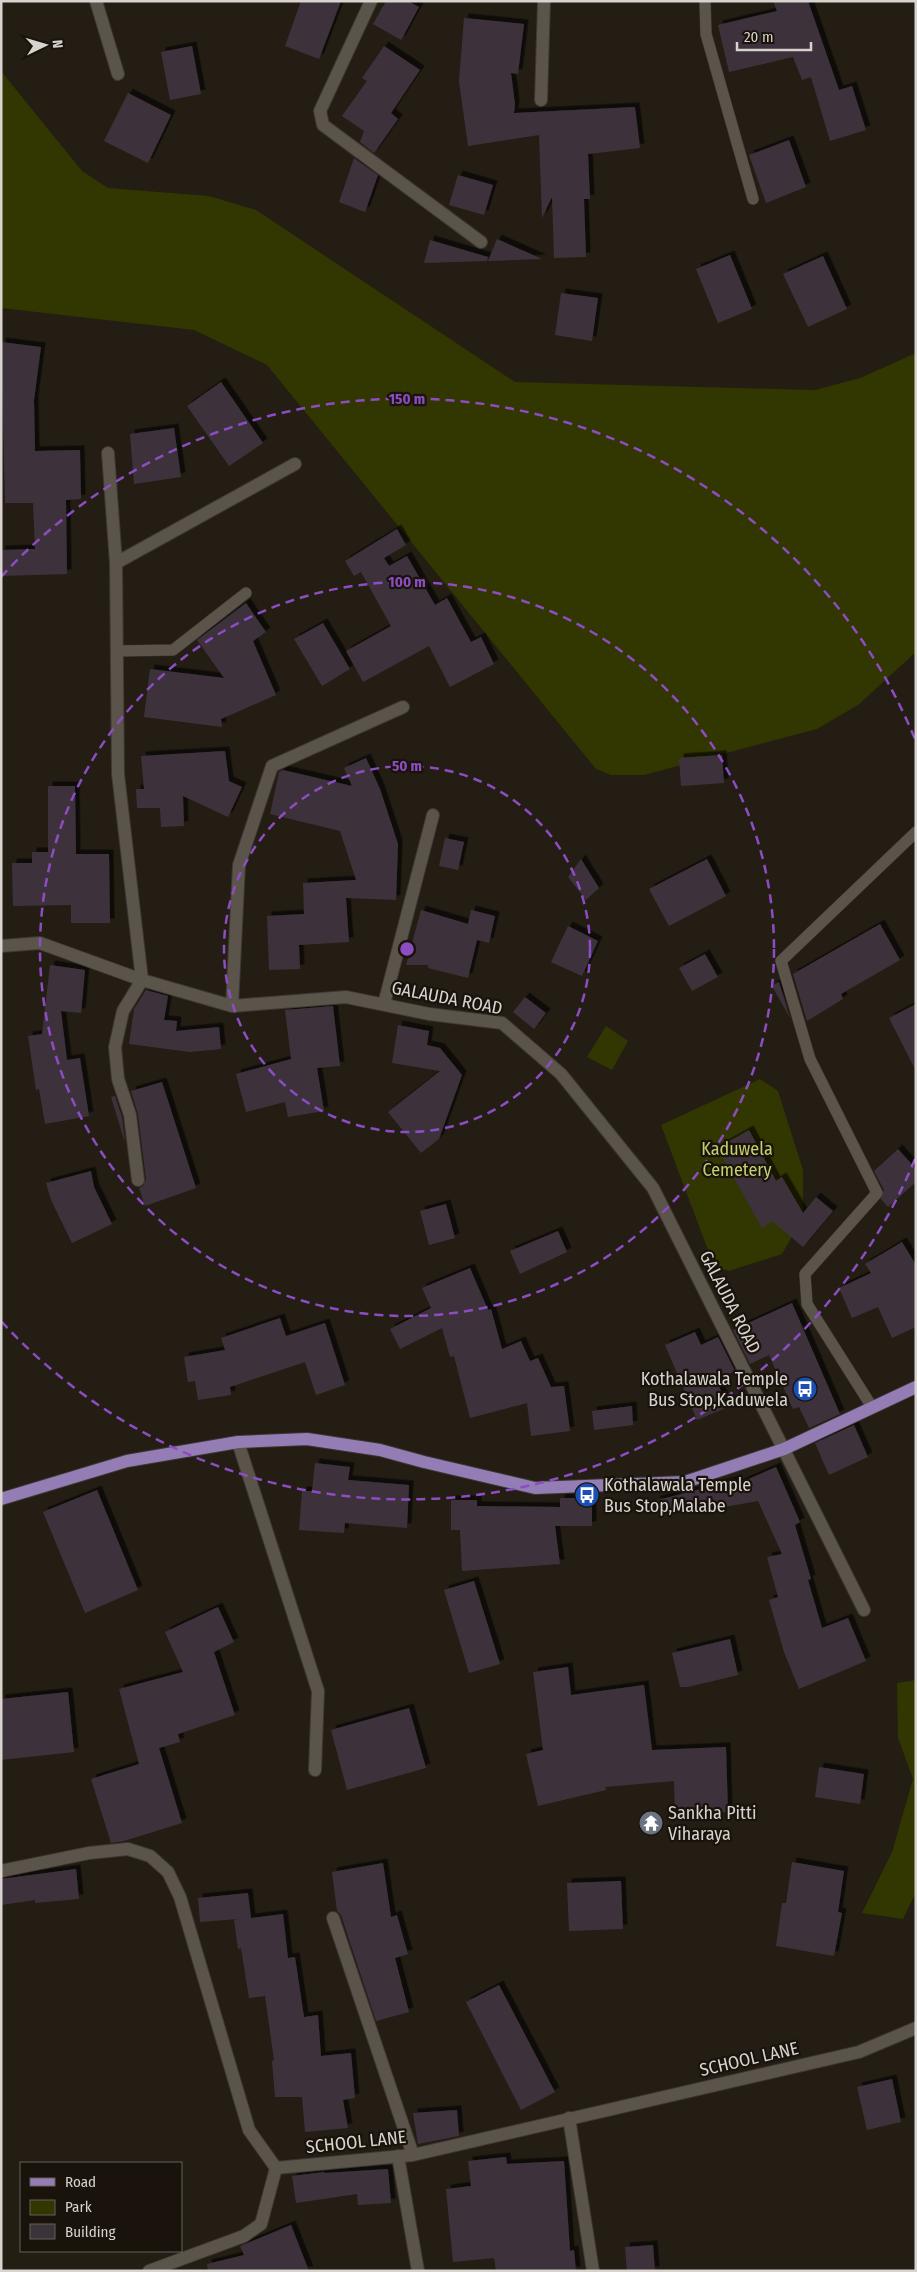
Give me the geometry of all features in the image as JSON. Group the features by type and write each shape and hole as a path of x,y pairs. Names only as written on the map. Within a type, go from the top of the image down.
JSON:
{"main road":[{"path":"1,1499 127,1461 238,1442 307,1439 380,1450 535,1488 685,1482 784,1449 916,1387"}],"street":[{"path":"96,1 118,74"},
{"path":"371,1 320,111 323,125 481,242"},
{"path":"541,100 544,1"},
{"path":"108,453 116,563 118,774 142,980 123,1011 115,1047 118,1079 130,1115 138,1180"},
{"path":"116,563 295,464"},
{"path":"232,1006 239,865 272,766 403,707"},
{"path":"384,1004 434,815"},
{"name":"GALAUDA ROAD","path":"1,946 40,942 142,980 232,1006 346,997 429,1014 502,1023 561,1074 654,1188 864,1610"},
{"path":"238,1442 318,1691 315,1770"},
{"path":"1,1871 89,1853 128,1849 150,1856 168,1872 180,1897 249,2130 276,2168 261,2224 244,2236 149,2271"},
{"path":"333,1918 413,2155"},
{"name":"SCHOOL LANE","path":"276,2168 413,2155 858,2052 916,2028"},
{"path":"569,2118 593,2271"},
{"path":"398,2156 418,2271"}],"lane":[{"path":"705,1 706,34 753,199"},
{"path":"117,650 173,650 246,593"},
{"path":"872,1407 806,1304 805,1274 877,1193 810,1059 781,961 916,832"}],"green space":[{"path":"1,71 82,171 108,188 209,196 256,210 515,382 815,390 860,378 916,353 916,652 858,705 817,729 644,775 611,775 596,769 267,365 194,330 1,308"},
{"path":"606,1026 628,1041 612,1070 587,1057"},
{"name":"Kaduwela Cemetery","path":"760,1079 778,1091 803,1170 803,1217 782,1254 729,1271 714,1266 661,1125"},
{"path":"916,1680 916,1892 903,1919 862,1913 892,1852 913,1779 898,1738 897,1683"}],"building":[{"path":"301,1 341,1 319,59 285,46"},
{"path":"386,1 408,1 419,7 401,40 373,24"},
{"path":"773,1 808,1 839,90 852,86 866,130 830,141 811,77 802,80 793,57 729,72 718,25 777,11"},
{"path":"464,18 524,24 518,74 511,73 515,104 514,113 635,107 640,148 588,154 590,199 584,199 586,257 554,258 552,197 542,218 539,135 468,146 459,81"},
{"path":"192,46 201,94 170,100 161,52"},
{"path":"384,46 420,70 391,113 398,119 374,153 360,142 364,131 342,116 367,81 362,78"},
{"path":"128,93 171,115 148,163 104,141"},
{"path":"789,140 806,187 766,203 749,155"},
{"path":"354,158 378,175 365,212 339,202"},
{"path":"458,175 493,185 484,215 449,205"},
{"path":"497,239 542,259 488,261"},
{"path":"430,240 488,257 487,261 424,263"},
{"path":"730,255 752,309 718,323 696,269"},
{"path":"823,256 847,309 808,327 783,274"},
{"path":"561,293 598,298 592,341 555,335"},
{"path":"1,342 41,347 34,400 35,451 80,450 81,499 66,500 67,574 1,576 1,550 35,549 33,503 5,503"},
{"path":"221,382 263,443 229,466 187,406"},
{"path":"174,428 181,477 134,484 130,434"},
{"path":"397,529 406,545 384,558 389,566 407,556 435,605 447,598 471,642 481,637 494,664 450,687 429,646 363,682 346,651 391,626 361,572 354,576 345,561"},
{"path":"246,603 266,632 253,641 276,695 221,719 222,727 144,717 150,669 224,678 197,640"},
{"path":"323,623 350,669 322,686 294,639"},
{"path":"225,751 229,781 242,787 228,817 183,796 184,826 161,827 160,808 137,808 136,789 144,789 141,756"},
{"path":"722,755 724,783 681,786 679,758"},
{"path":"366,758 380,789 398,844 396,900 346,898 349,942 299,945 300,969 269,970 267,916 304,914 303,883 356,880 340,831 270,814 279,772 283,770 352,786 344,768"},
{"path":"48,786 75,786 76,854 109,854 110,923 71,923 71,905 13,906 12,863 32,863 32,852 48,852"},
{"path":"445,838 464,842 458,870 439,866"},
{"path":"581,859 599,888 586,900 568,877"},
{"path":"707,859 726,896 669,926 649,889"},
{"path":"421,910 468,924 471,910 495,916 489,943 477,940 468,978 428,968 428,965 406,965"},
{"path":"880,924 900,960 841,994 843,999 807,1021 793,974"},
{"path":"568,926 598,941 582,976 551,962"},
{"path":"705,954 718,977 692,991 679,968"},
{"path":"50,965 85,970 81,1013 61,1011 67,1060 80,1058 89,1116 45,1124 39,1089 36,1090 28,1036 42,1034"},
{"path":"779,982 790,1018 772,986"},
{"path":"146,990 168,996 164,1020 177,1021 176,1031 219,1027 221,1049 190,1052 129,1044 134,1009"},
{"path":"525,997 546,1013 534,1029 513,1012"},
{"path":"916,1004 916,1071 889,1018"},
{"path":"333,1006 340,1066 317,1068 324,1111 288,1117 285,1102 246,1112 236,1074 291,1059 285,1010"},
{"path":"398,1025 429,1031 427,1045 440,1048 462,1075 439,1139 421,1153 388,1112 440,1071 392,1063"},
{"path":"162,1082 196,1188 145,1206 139,1188 143,1186 146,1179 138,1114 131,1091"},
{"path":"115,1096 122,1117 125,1143 111,1097"},
{"path":"749,1130 776,1181 782,1177 803,1213 816,1197 833,1211 803,1247 772,1221 762,1228 717,1148"},
{"path":"898,1149 916,1169 916,1182 888,1207 881,1199 884,1190 874,1171"},
{"path":"91,1171 94,1187 112,1224 72,1243 51,1200 46,1183"},
{"path":"446,1204 455,1238 429,1245 420,1211"},
{"path":"558,1231 567,1252 520,1274 510,1251"},
{"path":"902,1242 916,1265 916,1327 892,1338 878,1307 852,1318 839,1288 871,1273 865,1264"},
{"path":"470,1268 488,1310 491,1309 502,1349 521,1341 530,1361 538,1358 551,1387 564,1386 570,1431 531,1436 527,1403 470,1418 454,1356 450,1357 442,1328 400,1349 390,1329 431,1308 422,1288"},
{"path":"792,1303 840,1414 809,1428 799,1407 793,1409 769,1355 750,1364 733,1330"},
{"path":"280,1318 286,1336 325,1323 345,1385 316,1395 305,1362 230,1387 231,1395 198,1400 195,1381 188,1382 184,1357 225,1350 221,1338"},
{"path":"695,1332 701,1345 718,1337 735,1371 716,1380 728,1407 697,1420 665,1345"},
{"path":"632,1406 633,1425 594,1430 592,1411"},
{"path":"854,1425 868,1457 829,1475 815,1443"},
{"path":"315,1463 350,1467 348,1480 409,1485 407,1528 345,1523 344,1533 299,1530 302,1491 312,1491"},
{"path":"776,1467 800,1522 795,1525 811,1579 808,1580 822,1628 848,1618 866,1661 799,1689 784,1652 769,1600 778,1597 767,1557 782,1554 758,1501 685,1514 654,1501 735,1480 735,1485"},
{"path":"97,1490 138,1590 85,1613 43,1512"},
{"path":"560,1498 592,1498 592,1526 555,1526 560,1564 462,1571 460,1530 451,1530 451,1500 477,1500 477,1506 560,1507"},
{"path":"474,1581 500,1664 469,1673 444,1590"},
{"path":"218,1607 234,1642 214,1652 235,1715 178,1734 180,1742 159,1748 182,1823 124,1841 111,1843 91,1779 139,1764 119,1689 183,1672 165,1632"},
{"path":"730,1639 738,1675 688,1687 680,1687 672,1653"},
{"path":"568,1667 571,1695 644,1685 652,1750 726,1747 728,1812 675,1814 674,1781 605,1787 606,1790 538,1806 526,1754 543,1750 533,1672"},
{"path":"68,1692 74,1752 1,1760 1,1699"},
{"path":"409,1708 426,1768 347,1790 331,1730"},
{"path":"819,1767 864,1774 860,1804 815,1797"},
{"path":"792,1862 844,1871 838,1912 842,1913 834,1956 776,1946 782,1903 786,1903"},
{"path":"383,1863 391,1917 397,1915 408,1954 395,1958 409,2012 376,2021 341,1915 337,1911 332,1872"},
{"path":"76,1869 79,1899 35,1903 35,1900 1,1905 1,1879"},
{"path":"621,1881 623,1929 569,1931 567,1883"},
{"path":"248,1893 251,1918 283,1914 288,1958 295,1957 304,2017 318,2015 321,2056 351,2053 355,2098 343,2100 348,2128 305,2132 302,2097 275,2097 272,2061 274,2060 265,1996 249,1998 241,1948 238,1949 234,1920 238,1919 200,1922 198,1898"},
{"path":"499,1985 555,2092 521,2110 466,2002"},
{"path":"892,2079 901,2122 867,2130 857,2087"},
{"path":"457,2110 459,2136 418,2144 413,2113"},
{"path":"506,2157 507,2164 564,2161 570,2251 574,2250 576,2271 496,2271 494,2258 453,2262 446,2189 471,2186 468,2161"},
{"path":"388,2169 391,2203 358,2205 357,2194 296,2203 292,2176 324,2172"},
{"path":"291,2225 309,2271 208,2271 207,2264 244,2255 240,2246"},
{"path":"653,2245 655,2271 627,2271 625,2247"}],"place":[{"name":"Kothalawala Temple Bus Stop,Kaduwela","path":"805,1389"},
{"name":"Kothalawala Temple Bus Stop,Malabe","path":"587,1495"},
{"name":"Sankha Pitti Viharaya","path":"651,1823"}]}
